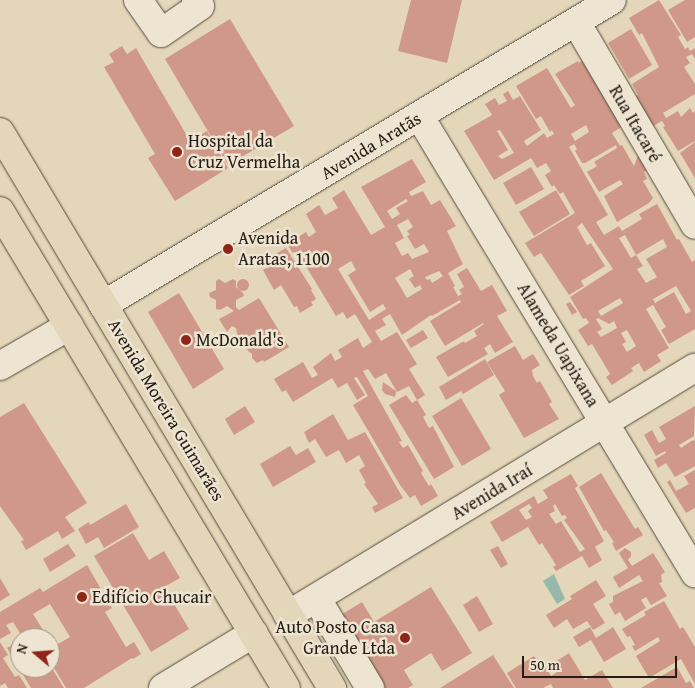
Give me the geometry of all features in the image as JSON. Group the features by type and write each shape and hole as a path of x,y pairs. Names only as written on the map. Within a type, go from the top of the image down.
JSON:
{"highway":[{"name":"Avenida Moreira Guimarães","path":"0,132 332,688"},
{"path":"0,211 286,688"}],"street":[{"path":"138,0 161,33 200,6 196,0"},
{"name":"Avenida Aratãs","path":"103,305 420,117 612,0"},
{"name":"Rua Itacaré","path":"576,22 695,225"},
{"name":"Alameda Uapixana","path":"420,117 695,573"},
{"path":"0,366 69,326"},
{"name":"Avenida Iraí","path":"288,616 695,368"},
{"path":"316,599 370,688"},
{"path":"163,688 254,633"},
{"path":"316,662 344,646"}],"shaded area":[{"path":"554,574 565,599 557,604 543,581"}],"building":[{"path":"411,0 462,0 447,63 398,51"},
{"path":"659,0 681,35 678,37 685,49 688,47 690,51 695,48 695,59 692,54 686,57 690,63 684,67 695,84 695,94 663,113 666,118 678,111 681,117 690,108 693,113 695,111 695,141 678,151 663,127 665,126 662,121 653,126 635,96 638,95 632,84 659,67 642,33 639,35 629,18"},
{"path":"685,0 695,0 695,37 687,42 668,10"},
{"path":"230,19 294,126 228,165 165,59"},
{"path":"631,29 652,65 629,79 608,43"},
{"path":"122,46 127,54 136,48 190,141 207,131 228,168 175,201 148,158 155,154 104,67 114,62 109,54"},
{"path":"583,60 623,126 612,133 620,146 622,145 634,166 639,153 648,169 644,172 647,179 643,181 653,198 649,203 617,222 604,196 623,184 620,180 599,192 587,172 597,166 594,162 617,148 616,145 582,163 575,151 577,149 574,144 569,147 608,215 596,222 604,235 619,226 622,231 642,219 639,214 657,204 677,240 679,239 692,262 695,260 695,329 669,344 661,330 666,327 653,305 646,309 669,348 657,355 661,361 644,372 639,363 631,368 633,371 612,385 606,377 610,374 592,344 588,346 578,330 589,323 586,318 583,319 570,297 613,269 582,223 577,227 587,245 591,243 605,266 581,281 584,286 569,295 541,253 534,257 525,243 575,213 563,192 560,194 554,185 552,187 545,175 551,171 546,163 537,168 531,158 494,180 464,131 492,115 485,104 495,98 499,105 507,101 503,94 508,91 513,100 520,96 541,130 524,141 527,146 544,133 547,138 554,134 552,130 550,132 541,116 536,119 516,86 547,68 571,108 575,105 555,74 578,61 579,63","holes":["586,125 589,132 575,141 571,134","500,130 514,153 502,159 498,156 508,150 497,131","625,235 636,255 631,258 619,238","663,239 667,247 646,259 657,277 646,283 637,269 643,266 636,255","676,286 691,311 686,314 674,292 655,303 653,299","620,298 623,303 601,316 598,311","598,318 609,324 614,321 617,328 601,337 597,332 602,329 596,319","627,330 636,346 627,352 622,344 626,342 621,333"]},
{"path":"695,142 695,178 680,153"},
{"path":"412,159 426,182 409,192 411,196 423,191 431,205 440,200 456,226 447,231 463,264 448,273 455,286 453,287 458,296 462,294 459,290 464,287 457,274 467,268 481,291 492,285 507,311 497,316 513,342 495,353 490,344 484,348 488,354 448,377 436,357 477,336 474,331 484,324 445,346 430,321 461,302 460,300 431,315 402,335 390,314 382,319 386,325 375,331 381,341 397,332 417,364 409,369 425,395 417,400 409,386 397,392 386,373 375,379 368,369 363,371 402,441 399,442 403,448 408,445 423,471 421,473 429,486 431,484 438,496 421,506 415,495 410,498 400,485 353,405 368,396 357,377 354,378 365,395 357,400 347,383 338,388 332,378 293,402 286,390 282,392 274,379 303,362 312,378 318,375 313,367 331,353 335,361 342,357 338,350 358,338 363,348 372,342 355,314 347,319 343,312 336,316 298,253 294,255 287,244 306,232 309,237 316,232 306,214 319,205 325,215 338,208 332,198 344,190 371,235 385,227 361,187","holes":["406,199 408,201 396,208 400,214 392,219 387,211","408,219 413,227 407,231 410,235 407,236 415,249 424,244 429,252 412,259 408,253 402,256 395,243 404,238 397,225","351,261 356,270 348,275 370,312 383,304 386,309 369,320 338,269","410,269 414,276 409,279 415,288 420,285 422,289 407,298 395,278","439,271 443,276 432,283 430,279 427,280 425,277"]},
{"path":"531,167 544,189 516,205 503,183"},
{"path":"556,190 570,214 534,236 519,212"},
{"path":"286,248 312,289 316,299 311,302 313,305 300,313 297,306 294,307 281,285 274,290 263,270 272,265 268,258"},
{"path":"219,279 225,283 233,279 236,281 236,287 244,296 236,300 236,307 239,310 259,298 289,347 264,362 263,360 257,363 252,358 252,354 247,350 248,346 242,342 242,338 237,334 236,328 232,326 227,332 219,319 234,311 227,306 220,310 216,309 216,300 210,297 209,293 216,290 216,281"},
{"path":"243,279 249,285 243,291 237,285"},
{"name":"McDonald's","path":"179,293 224,369 193,389 148,312"},
{"path":"570,302 577,312 572,315 566,304"},
{"path":"423,330 428,338 411,348 406,340"},
{"path":"515,346 523,360 533,354 540,365 532,370 533,376 537,383 540,381 552,402 549,404 559,419 524,438 499,395 505,391 487,362"},
{"path":"485,359 494,375 463,394 461,391 446,400 439,387"},
{"path":"383,382 396,391 395,397 385,394 382,390"},
{"path":"406,395 412,403 417,400 426,415 423,417 429,428 433,426 454,467 434,479 389,405"},
{"path":"461,398 491,449 462,466 432,416"},
{"path":"24,403 87,503 65,517 75,531 62,539 58,531 26,550 21,541 24,540 0,506 0,417"},
{"path":"245,406 255,422 234,435 225,419"},
{"path":"695,406 694,436 679,445 681,448 693,440 695,441 695,466 675,477 666,463 658,468 654,460 666,453 665,451 656,456 644,435 652,430 659,443 666,439 659,427"},
{"path":"333,414 348,440 365,432 403,498 375,513 372,507 378,504 364,484 366,483 359,470 365,466 359,455 346,463 339,450 326,457 315,439 309,443 304,432"},
{"path":"290,446 296,455 308,448 316,462 273,487 260,464"},
{"path":"695,470 695,508 686,513 667,482 670,480 676,491 689,484 684,476"},
{"path":"601,473 635,529 638,527 643,535 616,551 612,543 614,542 606,530 604,531 579,487"},
{"path":"571,474 578,486 575,488 604,541 595,547 602,560 589,568 582,556 556,571 553,567 556,565 542,543 539,545 528,527 502,542 490,522 534,496 538,504 548,498 543,490","holes":["529,504 532,508 528,511 532,517 526,520 519,510","555,504 562,516 565,515 567,518 564,520 585,549 580,552 561,521 556,524 549,514 555,511 553,506"]},
{"path":"126,504 139,527 104,548 98,537 86,544 78,529 89,522 90,525"},
{"path":"133,533 149,560 164,551 180,578 164,587 189,629 151,652 94,556"},
{"path":"68,544 76,556 50,572 43,559"},
{"path":"498,546 508,564 501,568 490,550"},
{"path":"625,548 631,552 628,560 632,566 653,553 665,572 661,575 662,582 659,583 667,596 651,605 646,597 641,600 646,608 625,621 620,612 615,615 609,604 613,602 613,596 643,581 639,575 619,588 613,577 628,568 619,553"},
{"path":"87,565 112,608 105,612 126,647 134,642 141,654 84,688 66,688 60,678 60,643 70,637 50,604 33,614 42,628 17,628 13,622 6,625 10,634 0,639 0,612 40,588 43,592"},
{"path":"0,578 10,595 0,601"},
{"path":"596,580 606,596 593,604 605,623 593,630 587,621 573,629 567,619 554,628 546,615 572,599 570,596"},
{"name":"Auto Posto Casa Grande Ltda","path":"431,587 472,653 442,671 431,653 404,670 413,685 408,688 376,688 336,618 362,602 374,622"},
{"path":"477,596 493,624 479,632 463,605"},
{"path":"664,601 680,629 683,627 695,647 695,684 681,659 649,678 636,656 660,641 658,637 635,651 632,646 635,645 630,636 627,637 622,629 646,615 644,612"},
{"path":"590,627 596,638 613,627 626,649 604,662 591,640 579,647 573,637"},
{"path":"0,642 8,655 3,658 10,669 10,678 21,678 27,688 8,688 5,683 0,686"},
{"path":"569,653 585,680 602,670 613,688 553,688 551,684 543,688 516,688 507,673 534,656 542,669 546,667 551,676 560,670 555,662"},
{"path":"493,655 514,688 440,688"},
{"path":"677,667 686,683 690,681 694,688 641,688"},
{"path":"25,678 58,678 64,688 31,688"}],"place":[{"name":"Hospital da Cruz Vermelha","path":"177,152"},
{"name":"Avenida Aratas, 1100","path":"228,249"},
{"name":"McDonald's","path":"186,340"},
{"name":"Edifício Chucair","path":"82,597"},
{"name":"Auto Posto Casa Grande Ltda","path":"405,638"}]}
